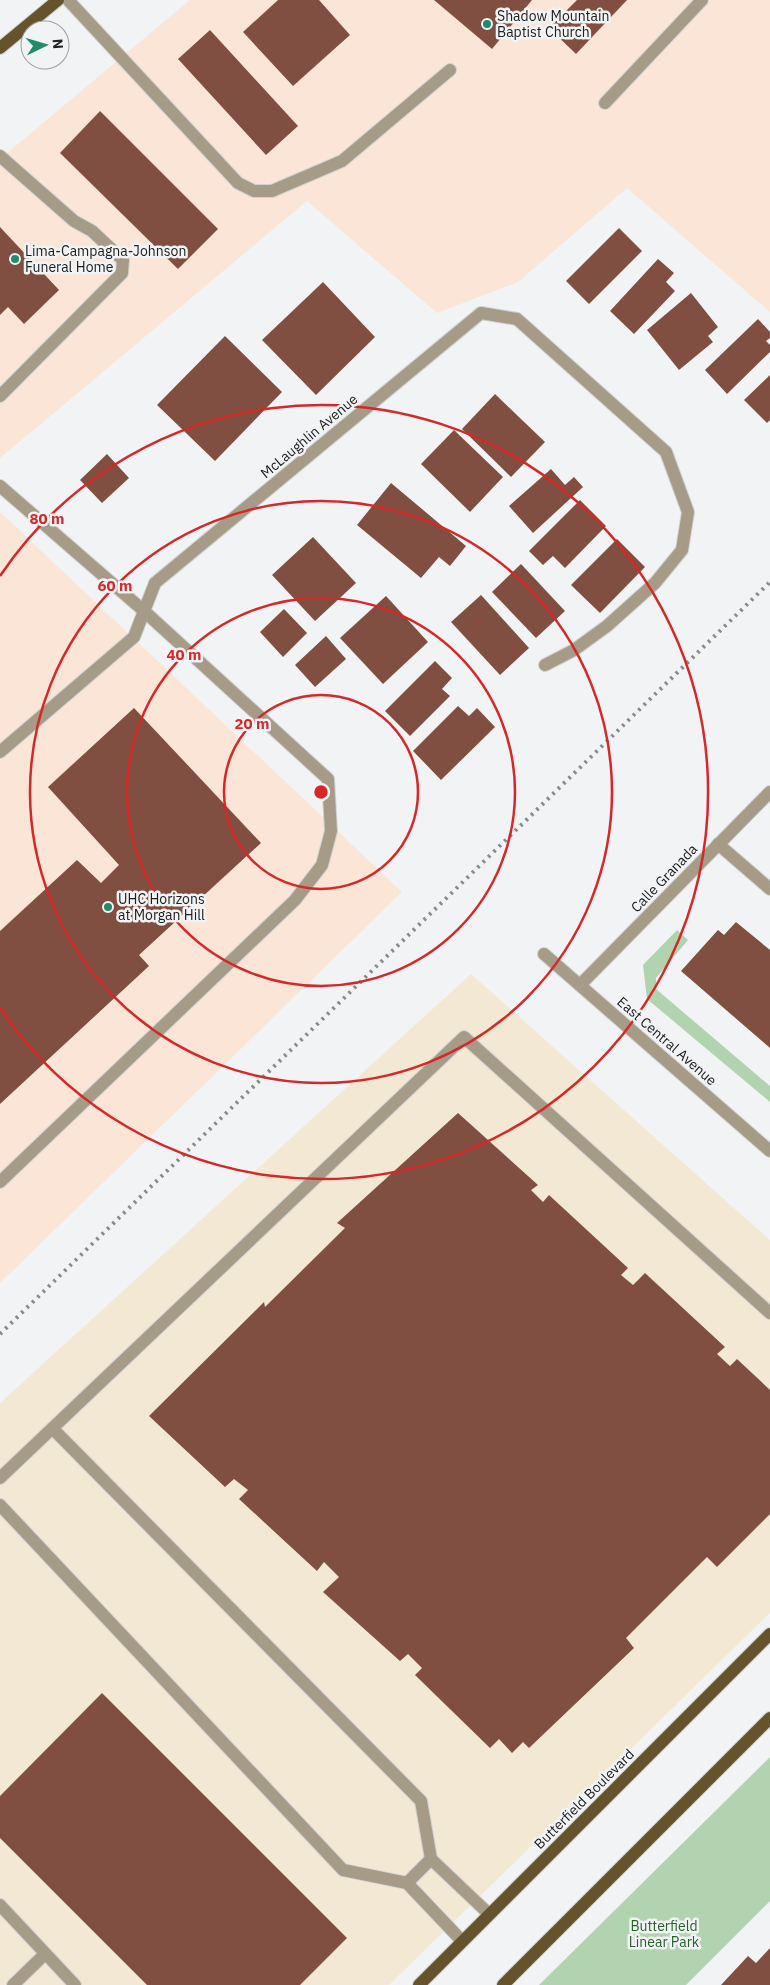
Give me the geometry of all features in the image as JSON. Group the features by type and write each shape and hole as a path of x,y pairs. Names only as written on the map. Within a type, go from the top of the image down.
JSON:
{"main road":[{"path":"0,48 58,0"},
{"name":"Butterfield Boulevard","path":"419,1985 770,1634"},
{"path":"504,1985 770,1718"}],"street":[{"path":"68,0 238,183 254,191 272,190 342,161 450,70"},
{"path":"605,103 702,0"},
{"path":"0,156 74,221 92,231 123,260 122,273 0,396"},
{"name":"McLaughlin Avenue","path":"0,752 134,637 155,583 481,313 517,319 666,452 688,512 682,550 655,583 607,626 574,650 546,665"},
{"path":"0,486 144,611 328,779 331,831 322,865 295,900 0,1182"},
{"name":"Calle Granada","path":"580,985 770,792"},
{"path":"718,844 770,888"},
{"name":"East Central Avenue","path":"544,954 770,1151"},
{"path":"0,1478 464,1037 770,1313"},
{"path":"53,1429 421,1802 431,1858 489,1914"},
{"path":"0,1504 343,1870 407,1883 462,1941"},
{"path":"407,1883 431,1858"},
{"path":"0,1905 75,1985"},
{"path":"13,1985 45,1954"}],"shaded area":[{"path":"190,0 770,0 770,312 627,188 518,282 437,313 307,201 0,458 0,159"},
{"path":"0,512 402,892 0,1283"},
{"path":"471,974 770,1240 770,1613 389,1985 0,1985 0,1403"}],"green space":[{"path":"677,930 688,940 656,978 656,989 770,1086 770,1102 647,999 643,965"},
{"name":"Butterfield Linear Park","path":"770,1757 770,1901 686,1985 539,1985"}],"building":[{"path":"278,0 319,0 350,35 293,86 243,32"},
{"name":"Shadow Mountain Baptist Church","path":"434,0 532,0 492,49"},
{"path":"577,0 627,0 576,54 549,28"},
{"path":"210,30 298,126 266,155 178,59"},
{"path":"100,111 218,229 178,269 60,153"},
{"name":"Lima-Campagna-Johnson Funeral Home","path":"0,227 59,290 24,324 8,307 0,315"},
{"path":"619,228 642,251 589,304 566,281"},
{"path":"658,259 674,273 666,282 675,291 634,334 610,311"},
{"path":"323,282 375,337 316,395 262,340"},
{"path":"691,293 718,327 708,336 713,342 679,370 647,330"},
{"path":"758,319 770,332 770,338 766,341 770,345 770,352 727,394 705,370"},
{"path":"225,336 282,392 215,461 157,405"},
{"path":"770,375 770,420 767,423 744,400"},
{"path":"495,394 545,442 511,477 462,429"},
{"path":"454,430 503,477 470,512 421,464"},
{"path":"107,454 129,478 102,503 80,480"},
{"path":"551,469 565,485 574,477 583,487 533,533 509,506"},
{"path":"391,483 466,546 450,566 439,557 421,578 357,525"},
{"path":"580,500 606,526 565,568 553,556 543,565 529,551"},
{"path":"313,537 356,583 315,621 272,575"},
{"path":"617,539 645,567 600,613 571,585"},
{"path":"521,564 565,611 536,638 492,592"},
{"path":"481,595 529,648 500,675 451,622"},
{"path":"386,596 428,642 383,684 340,638"},
{"path":"284,609 307,633 283,657 260,632"},
{"path":"326,636 346,659 315,687 295,665"},
{"path":"435,661 452,678 442,689 450,696 410,736 385,711"},
{"path":"458,706 469,716 477,708 495,727 441,780 413,751"},
{"name":"UHC Horizons at Morgan Hill","path":"134,708 261,843 139,955 149,966 0,1104 0,931 77,860 101,883 119,865 48,787"},
{"path":"736,922 770,950 770,1048 681,971 718,930 724,935"},
{"path":"458,1113 538,1185 531,1190 543,1202 549,1195 628,1268 621,1275 633,1285 645,1273 725,1347 717,1354 730,1366 737,1359 770,1390 770,1514 717,1567 707,1557 626,1638 634,1648 529,1748 523,1742 512,1753 499,1739 490,1748 415,1675 422,1668 408,1654 400,1661 323,1592 339,1577 324,1562 317,1571 239,1499 248,1490 234,1479 225,1487 149,1416 264,1302 265,1307 345,1228 337,1223"},
{"path":"102,1693 347,1938 300,1985 147,1985 0,1838 0,1796"},
{"path":"770,1948 770,1985 721,1985 748,1956 756,1963"}],"railway":[{"path":"0,1334 770,582"}],"place":[{"name":"Shadow Mountain Baptist Church","path":"487,24"},
{"name":"Lima-Campagna-Johnson Funeral Home","path":"15,259"},
{"name":"UHC Horizons at Morgan Hill","path":"108,907"}]}
